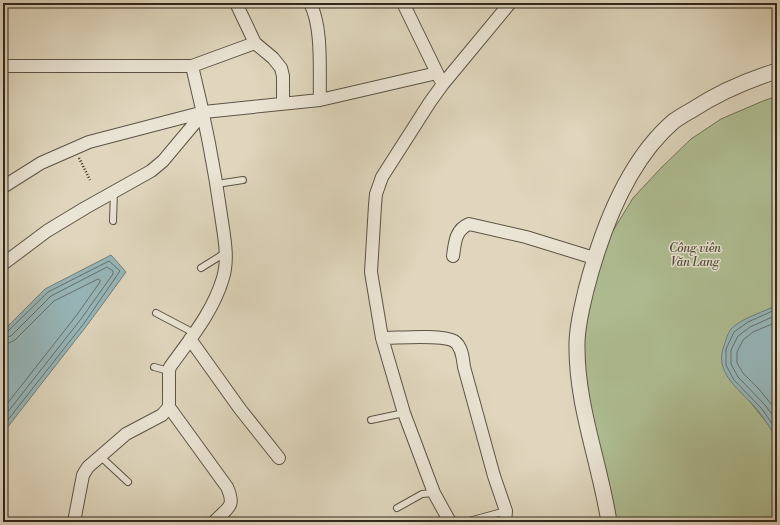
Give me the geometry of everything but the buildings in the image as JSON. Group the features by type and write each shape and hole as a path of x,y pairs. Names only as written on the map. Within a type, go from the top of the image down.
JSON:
{"street":[{"path":"236,3 255,43 274,58 281,68 283,76 283,104"},
{"path":"310,3 318,30 320,100"},
{"path":"403,3 440,78"},
{"path":"450,522 434,493 404,413 382,338 371,272 376,194 382,177 440,78 510,3"},
{"path":"3,66 192,66 255,43"},
{"path":"192,66 204,112 217,184 225,262 223,278 208,313 170,367 169,407 227,487 232,497 231,505 215,521"},
{"path":"609,522 597,462 587,430 579,377 577,344 579,317 594,258 617,199 629,177 659,136 675,120 706,101 740,85 777,71"},
{"path":"3,187 41,163 89,142 204,112 320,100 440,78"},
{"path":"3,264 47,231 151,171 164,161 204,112"},
{"path":"453,256 457,235 462,227 469,224 526,237 594,258"},
{"path":"192,336 240,409 279,458"},
{"path":"382,338 444,338 455,342 461,351 505,517"},
{"path":"74,522 83,475 88,467 126,434 162,415 169,407"}],"lane":[{"path":"217,184 243,180"},
{"path":"113,221 114,191"},
{"path":"201,268 225,253"},
{"path":"156,313 192,336"},
{"path":"154,367 169,371"},
{"path":"371,420 404,413"},
{"path":"100,456 128,482"},
{"path":"397,508 422,494 434,493"},
{"path":"465,522 505,517"}],"path":[{"path":"75,149 90,180"}],"green space":[{"name":"Công viên Văn Lang","path":"777,96 777,305 767,310 747,398 771,428 777,441 777,522 607,522 581,347 587,308 608,239 633,198 691,139 721,119"}],"water":[{"path":"111,255 126,272 88,324 3,433 3,331 45,289"},
{"path":"777,305 777,441 762,415 725,373 722,364 722,354 731,329 741,321"}]}
